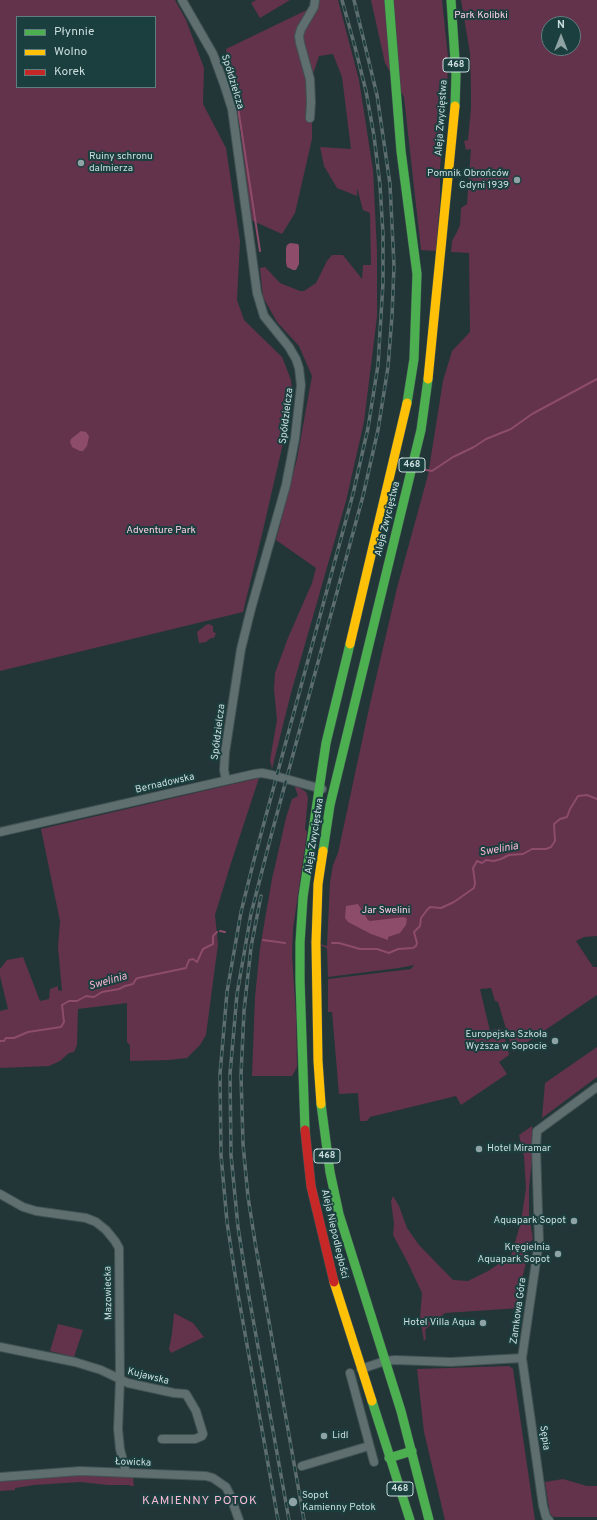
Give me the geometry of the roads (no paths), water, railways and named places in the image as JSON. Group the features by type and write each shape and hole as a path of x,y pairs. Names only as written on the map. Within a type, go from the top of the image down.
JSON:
{"main road":[{"name":"Aleja Zwycięstwa","path":"300,943 303,897 318,788 330,720 403,422 412,378 414,359 417,274 402,159 389,0"},
{"name":"Aleja Zwycięstwa","path":"316,943 318,884 323,845 333,793 419,437 426,402 454,119 456,75 451,0"},
{"name":"Aleja Niepodległości","path":"300,943 304,1124 311,1186 334,1282 410,1520"},
{"name":"Aleja Niepodległości","path":"316,943 318,1061 320,1100 326,1149 339,1214 412,1451 429,1520"},
{"path":"389,1458 412,1451"}],"street":[{"name":"Spółdzielcza","path":"182,0 213,54 232,109 257,293 264,316 296,359 299,368 301,385 298,416 286,485 254,596 242,649 225,753 224,770 226,780"},
{"path":"310,118 312,102 310,79 299,36 301,29 314,7 315,0"},
{"name":"Bernadowska","path":"0,832 262,773 333,793"},
{"name":"Zamkowa Góra","path":"361,1369 385,1362 425,1360 452,1362 522,1358 539,1241 536,1146 537,1131 597,1088"},
{"name":"Mazowiecka","path":"0,1194 23,1207 36,1211 76,1216 96,1222 106,1230 119,1248 120,1380 118,1439 126,1472"},
{"name":"Kujawska","path":"0,1346 75,1362 100,1370 128,1383 174,1393 186,1394 196,1411 203,1434 202,1436 195,1439 162,1439"},
{"name":"Sępia","path":"522,1358 543,1506 546,1517 549,1520"},
{"path":"350,1372 374,1462"},
{"path":"302,1466 369,1446"},
{"name":"Łowicka","path":"0,1477 68,1472 126,1472 198,1475 213,1478 226,1487 239,1520"}],"waterway":[{"path":"225,57 234,86 260,251"},
{"path":"421,469 432,471 453,457 474,447 486,439 511,429 532,414 597,379"},
{"name":"Swelinia","path":"332,943 339,943 360,949 377,949 389,953 398,949 413,948 417,943 414,932 420,926 421,918 430,907 441,908 454,902 474,888 475,883 473,868 477,861 482,863 486,860 494,861 509,855 523,854 532,849 546,849 551,847 555,841 554,824 560,819 567,817 578,796 587,795 597,799"},
{"name":"Swelinia","path":"220,931 225,932"},
{"name":"Swelinia","path":"0,1041 4,1041 6,1038 14,1038 28,1032 61,1027 64,1022 62,1005 69,1001 77,1001 86,996 94,997 102,992 119,989 133,984 138,978 186,968 189,960 193,959 197,962 203,949 213,944 213,936 217,932"},
{"name":"Swelinia","path":"263,940 285,943"}],"railway":[{"path":"278,1520 238,1294 227,1222 221,1155 220,1074 227,992 241,912 353,494 368,428 378,365 383,283 383,234 380,185 374,136 366,91 342,0"},
{"path":"289,1520 238,1227 231,1155 230,1074 237,994 251,914 363,496 378,430 388,367 394,266 390,184 377,95 354,0"},
{"path":"261,896 251,947 244,1011 241,1075 243,1144 248,1197 256,1248 304,1520"}],"place":[{"name":"Ruiny schronu dalmierza","path":"81,163"},
{"name":"Pomnik Obrońców Gdyni 1939","path":"517,180"},
{"name":"Europejska Szkoła Wyższa w Sopocie","path":"555,1041"},
{"name":"Hotel Miramar","path":"479,1149"},
{"name":"Aquapark Sopot","path":"574,1221"},
{"name":"Kręgielnia Aquapark Sopot","path":"558,1254"},
{"name":"Hotel Villa Aqua","path":"483,1323"},
{"name":"Lidl","path":"324,1436"},
{"name":"Sopot Kamienny Potok","path":"293,1502"}],"district":[{"name":"KAMIENNY POTOK","path":"200,1502"}],"park label":[{"name":"Park Kolibki","path":"481,16"},
{"name":"Adventure Park","path":"161,531"},
{"name":"Jar Swelini","path":"386,911"}]}
